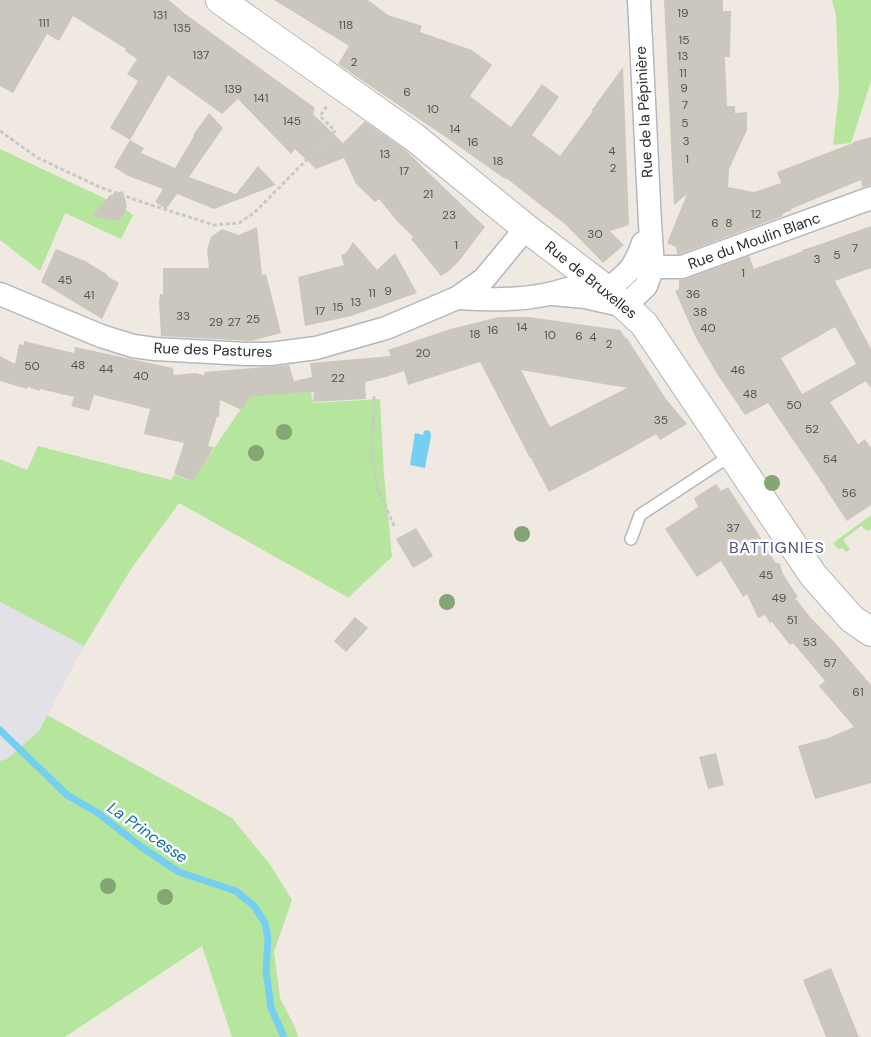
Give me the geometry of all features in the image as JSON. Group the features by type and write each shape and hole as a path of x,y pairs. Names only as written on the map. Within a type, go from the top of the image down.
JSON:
{"main road":[{"name":"Rue de Bruxelles","path":"220,0 414,137 607,291 644,324 813,575 852,620 871,632"}],"street":[{"name":"Rue de la Pépinière","path":"639,0 650,223 646,262"},
{"name":"Rue du Moulin Blanc","path":"646,262 682,267 871,198"},
{"name":"Rue des Pastures","path":"0,294 101,336 133,346 155,349 270,354 316,348 386,328 457,298 484,279 526,228"},
{"path":"607,291 646,286 646,262"},
{"name":"Rue des Pastures","path":"553,294 576,286 607,291"},
{"name":"Rue des Pastures","path":"457,298 489,300 553,294 584,296 607,291"}],"lane":[{"path":"631,539 640,515 733,454"}],"path":[{"path":"0,131 38,158 102,188 214,225 239,223 254,213 335,131 320,116 325,108"},
{"path":"374,396 372,457 378,490 395,528"}],"shaded area":[{"path":"0,602 84,646 39,731 7,759 0,761"}],"green space":[{"path":"832,0 871,0 871,81 851,143 833,145 839,93 836,15"},
{"path":"0,149 106,199 103,205 115,221 121,219 126,210 133,215 121,239 65,213 40,271 0,240"},
{"path":"311,392 313,403 380,399 384,475 392,557 349,598 179,503 131,569 84,646 0,602 0,459 27,470 38,446 171,480 174,475 192,481 250,395"},
{"path":"871,515 871,529 868,531 861,526 843,540 850,549 846,552 842,548 838,549 833,543"},
{"path":"47,715 232,818 271,866 292,900 274,952 280,998 298,1037 232,1037 202,946 65,1037 0,1037 0,761 7,759 39,731"}],"water":[{"path":"426,430 430,431 431,436 425,468 410,465 415,433 423,435"}],"building":[{"path":"0,0 169,0 184,13 315,108 313,114 343,143 365,121 403,148 485,227 459,261 441,276 411,239 413,237 379,199 375,202 356,184 344,158 316,169 295,149 291,154 238,99 222,114 168,75 130,140 110,128 138,81 127,74 137,59 125,51 126,49 73,16 59,41 47,34 13,93 0,86"},
{"path":"274,0 368,0 388,15 422,26 420,32 472,50 492,65 470,96 511,127 542,84 559,97 532,135 560,156 623,67 629,225 610,231 624,245 603,263 566,225 506,178 338,64 349,46"},
{"path":"664,0 723,0 723,11 731,11 730,57 725,57 727,106 735,106 735,113 747,112 747,130 729,169 728,187 754,192 781,183 777,172 853,142 871,137 871,185 862,187 861,180 791,209 782,214 783,216 677,254 676,247 667,243 687,194 674,205"},
{"path":"209,113 223,128 189,177 236,194 258,166 276,185 214,209 177,194 166,209 155,202 163,189 128,176 114,167 130,140 144,148 141,153 175,168 193,135"},
{"path":"123,191 127,206 121,219 115,221 92,216 110,195"},
{"path":"871,226 871,268 835,281 871,349 871,389 866,381 830,402 858,444 865,439 871,448 871,505 847,521 768,403 745,415 717,374 695,336 675,291 679,289 679,280 749,256 754,269","holes":["835,327 856,364 802,394 781,358"]},
{"path":"257,227 262,275 266,274 281,333 251,341 161,336 159,302 160,294 163,294 163,268 209,268 207,250 211,237 222,229 239,235"},
{"path":"353,242 377,270 395,253 417,293 351,316 305,326 298,277 344,265 341,255 346,253"},
{"path":"56,249 85,261 119,283 102,319 41,282"},
{"path":"499,317 529,317 620,330 666,399 687,424 660,440 656,434 549,492 480,362 408,385 404,371 365,382 366,399 313,402 314,392 267,395 250,397 242,410 220,400 219,417 217,417 208,446 214,447 193,481 174,474 184,443 144,434 150,409 94,395 89,411 71,406 74,397 40,389 40,391 28,387 27,389 0,381 0,356 15,364 19,344 24,345 24,341 74,353 75,347 173,368 174,375 195,373 204,375 205,372 289,365 294,381 312,377 310,363 391,356 388,350 450,329","holes":["521,370 627,388 550,427"]},
{"path":"716,484 721,491 728,487 775,562 780,564 783,574 798,597 795,598 871,685 871,783 815,799 798,746 828,738 854,727 819,686 825,681 793,643 790,645 765,615 758,618 747,594 743,597 721,561 697,577 665,529 698,507 694,498"},
{"path":"416,528 433,556 413,568 396,539"},
{"path":"355,617 368,628 346,652 334,641"},
{"path":"716,753 724,785 708,789 699,757"},
{"path":"831,968 859,1037 826,1037 803,980"}],"waterway":[{"name":"La Princesse","path":"0,730 67,795 98,813 140,846 179,872 236,891 254,906 265,923 268,938 266,971 271,1008 284,1037"}],"district":[{"name":"BATTIGNIES","path":"777,547"}]}
